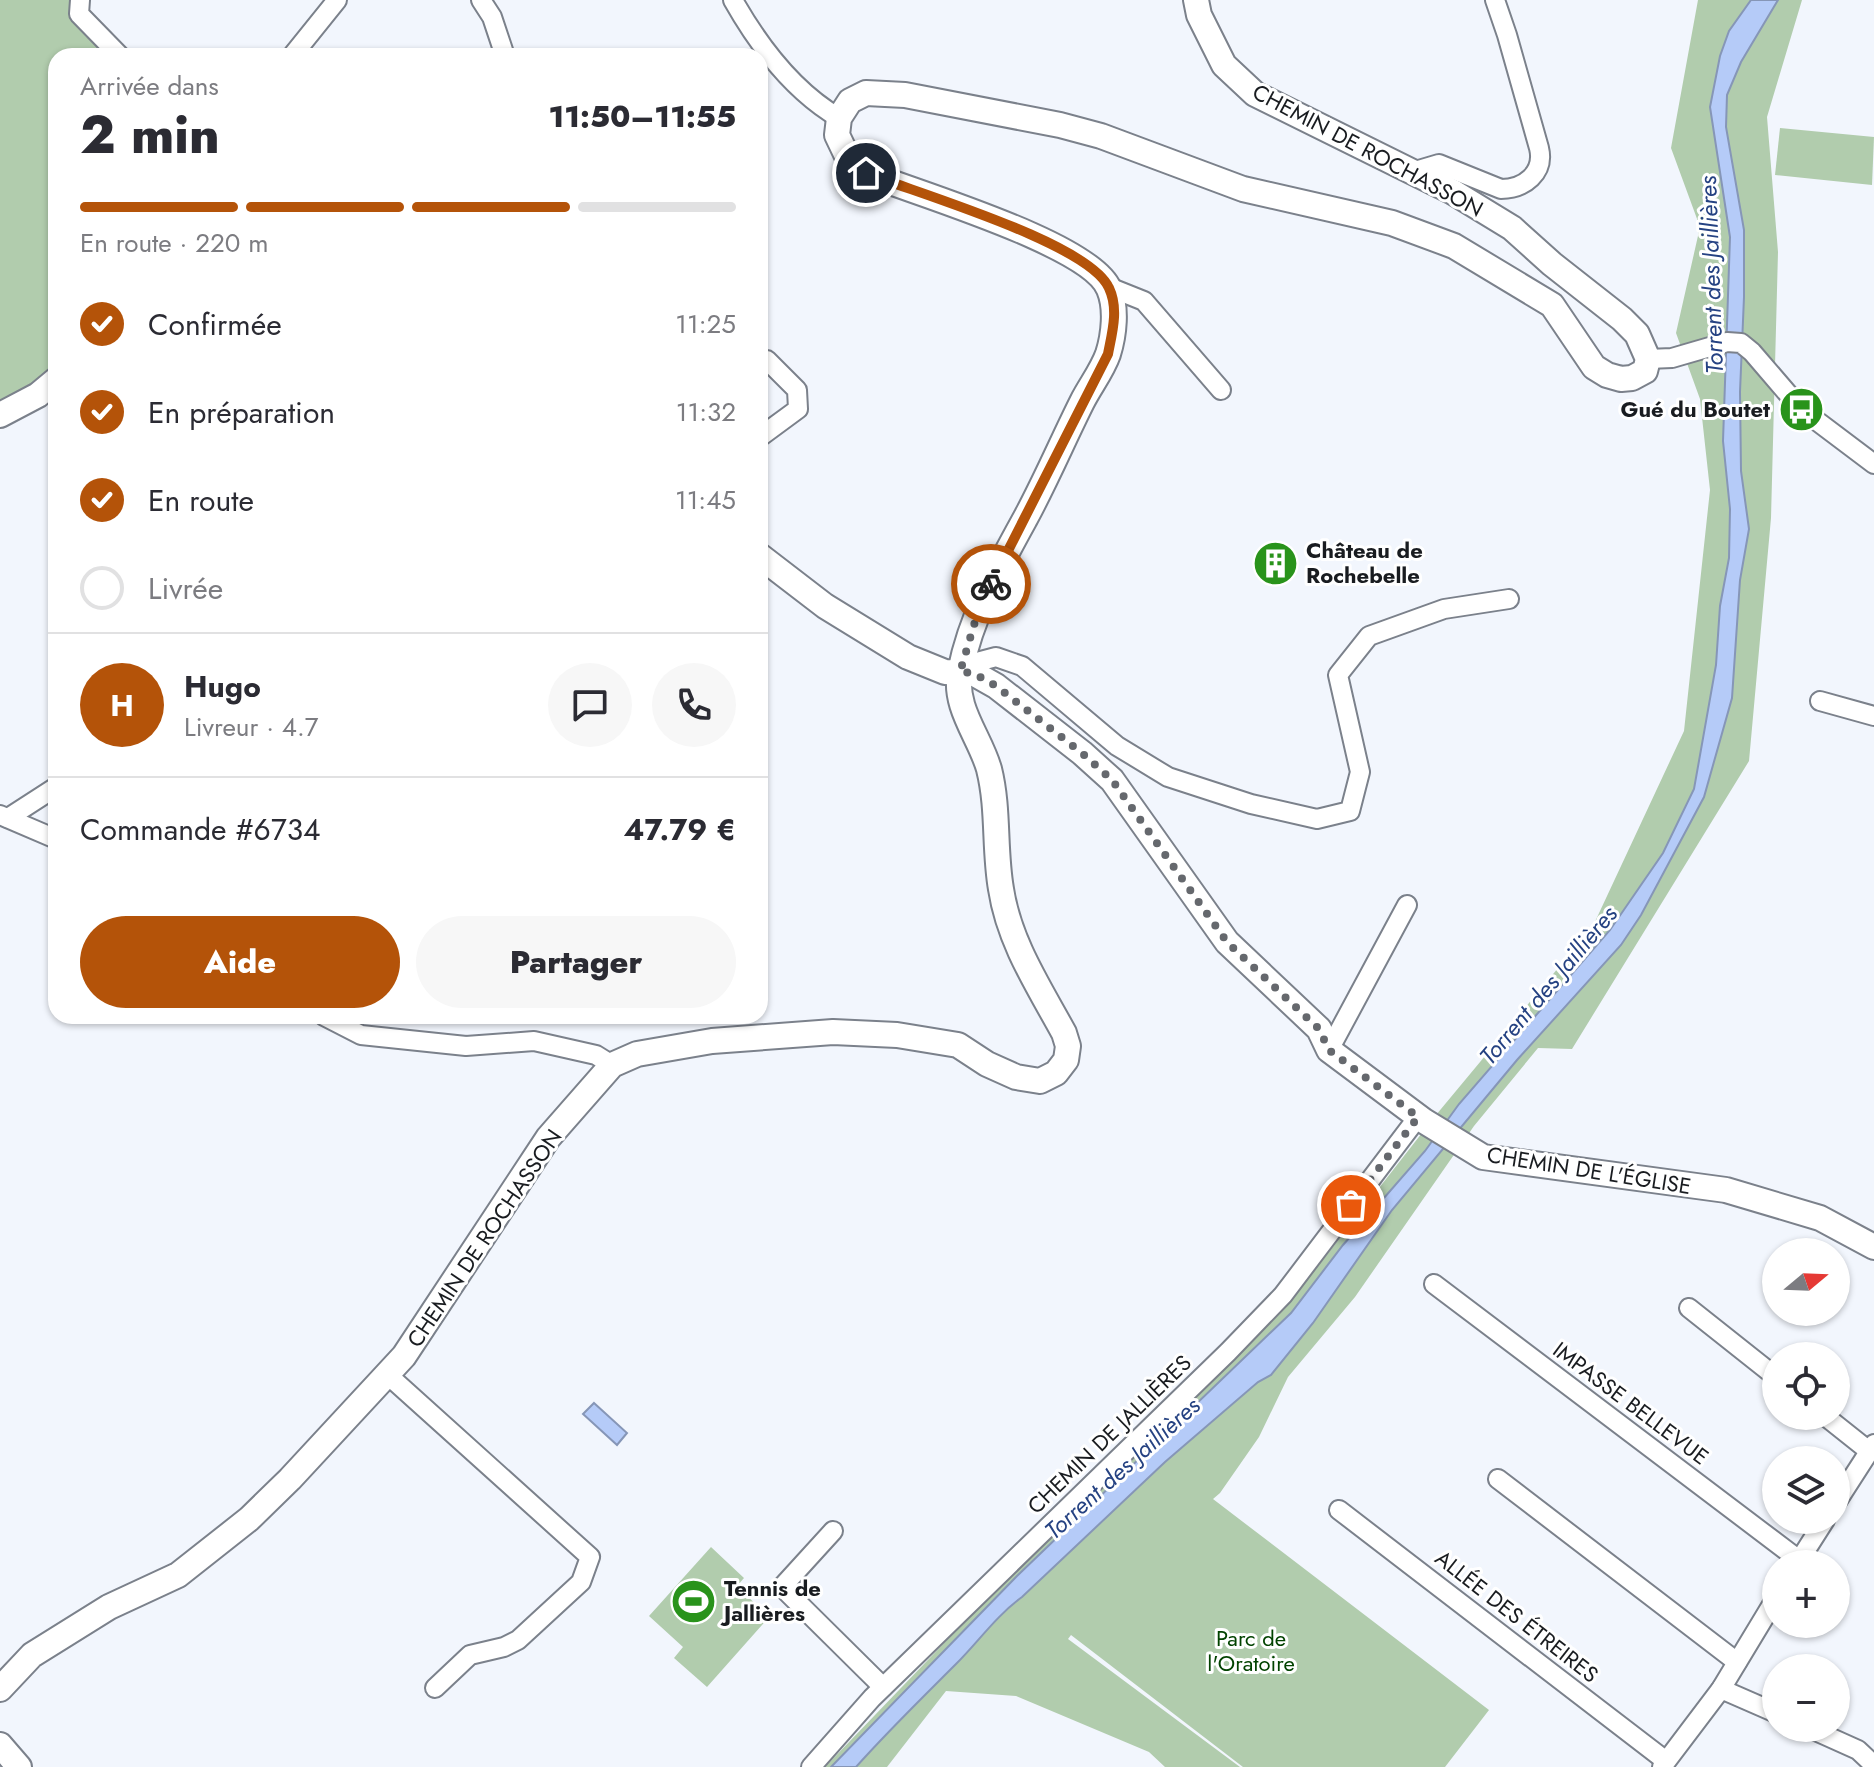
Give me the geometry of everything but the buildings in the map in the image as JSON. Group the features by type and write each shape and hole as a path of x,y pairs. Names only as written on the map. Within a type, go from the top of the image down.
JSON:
{"street":[{"path":"80,0 79,14 112,48"},
{"path":"298,48 337,0"},
{"path":"481,0 492,17 502,48"},
{"path":"733,0 764,48"},
{"name":"CHEMIN DE ROCHASSON","path":"839,118 850,101 866,93 905,95 1016,115 1101,136 1243,189 1392,223 1454,246 1552,305 1594,367 1607,375 1632,378 1645,371 1648,359 1637,334 1512,228 1453,192 1255,94 1224,65 1199,15 1196,0"},
{"path":"1412,172 1439,164 1501,189 1511,189 1527,183 1539,167 1539,148 1495,0"},
{"path":"768,53 803,92 839,118 837,135 848,158 866,173 1047,241 1096,272 1109,287 1144,301 1221,390"},
{"name":"CHEMIN DE ROCHASSON","path":"0,1689 32,1655 109,1607 178,1575 249,1519 389,1376 548,1138 612,1065 637,1054 712,1041 833,1032 897,1035 958,1045 987,1064 1016,1077 1040,1081 1056,1073 1066,1060 1068,1046 1064,1033 1020,953 1001,894 996,814 989,771 980,741 958,695 961,669 977,615 1002,558 1027,516 1108,354 1114,320 1109,287"},
{"path":"1648,359 1672,358 1727,342 1741,343 1801,409 1874,464"},
{"path":"768,361 797,390 798,409 768,431"},
{"path":"0,415 48,387"},
{"name":"CHEMIN DE L'ÉGLISE","path":"768,562 825,606 908,657 945,672 961,669 996,686 1082,753 1112,780 1227,942 1319,1029 1329,1050 1423,1120 1483,1157 1726,1190 1820,1218 1874,1247"},
{"path":"961,669 996,657 1022,666 1117,746 1168,777 1251,804 1317,819 1350,811 1360,772 1338,675 1369,636 1444,609 1509,599"},
{"path":"1820,701 1874,716"},
{"path":"4,816 48,791"},
{"path":"4,816 48,835"},
{"path":"1329,1050 1407,905"},
{"path":"340,1024 361,1035 466,1046 534,1041 596,1055 612,1065"},
{"name":"CHEMIN DE JALLIÈRES","path":"811,1767 883,1687 1283,1295 1423,1120"},
{"name":"IMPASSE BELLEVUE","path":"1434,1284 1782,1550"},
{"path":"1689,1308 1762,1366"},
{"path":"389,1376 590,1557 581,1582 518,1640 504,1647 470,1655 435,1688"},
{"path":"1846,1430 1872,1448 1850,1482"},
{"path":"1498,1479 1737,1662"},
{"name":"ALLÉE DES ÉTREIRES","path":"1339,1510 1664,1764"},
{"path":"833,1531 782,1587 883,1687"},
{"path":"1664,1764 1721,1689 1762,1621"},
{"path":"1721,1689 1762,1707"},
{"path":"1840,1742 1858,1750 1874,1765"},
{"path":"0,1745 19,1767"}],"green space":[{"path":"0,0 80,0 114,48 48,48 48,385 0,415"},
{"name":"Parc de l'Oratoire","path":"1698,0 1802,0 1767,117 1778,252 1771,518 1749,761 1572,1049 1538,1048 1474,1126 1355,1297 1288,1377 1259,1437 1213,1499 1489,1710 1445,1767 1243,1767 1071,1635 1068,1639 1240,1767 1165,1767 1149,1752 1016,1696 946,1691 887,1767 825,1767 998,1587 1290,1302 1436,1115 1593,926 1684,731 1710,490 1700,399 1676,333 1700,227 1671,148"},
{"path":"1780,128 1874,137 1872,185 1775,175"},
{"path":"711,1547 744,1578 737,1586 769,1617 707,1687 674,1658 683,1647 649,1616"}],"water":[{"path":"1751,0 1778,0 1741,62 1727,95 1726,127 1744,230 1741,471 1749,529 1740,580 1732,698 1704,797 1641,915 1621,945 1517,1060 1392,1210 1313,1323 1271,1375 1258,1382 1165,1462 1004,1612 856,1767 831,1767 1017,1576 1291,1313 1343,1245 1425,1151 1459,1104 1610,930 1663,853 1694,789 1716,665 1720,606 1729,558 1730,509 1723,441 1730,237 1710,107 1720,56 1729,31"},
{"path":"594,1403 627,1433 617,1445 583,1414"}],"way so far":[{"path":"991,584 977,615 960,672 973,673 996,686 1112,780 1227,942 1319,1029 1329,1050 1418,1117 1351,1205"}],"place":[{"name":"Gué du Boutet","path":"1801,409"},
{"name":"Château de Rochebelle","path":"1275,563"},
{"name":"Tennis de Jallières","path":"693,1601"}],"route":[{"path":"866,173 1047,241 1096,272 1109,287 1114,320 1108,354 991,584"}],"water label":[{"name":"Torrent des Jaillières","path":"1711,275"},
{"name":"Torrent des Jaillières","path":"1548,985"},
{"name":"Torrent des Jaillières","path":"1122,1468"}]}
